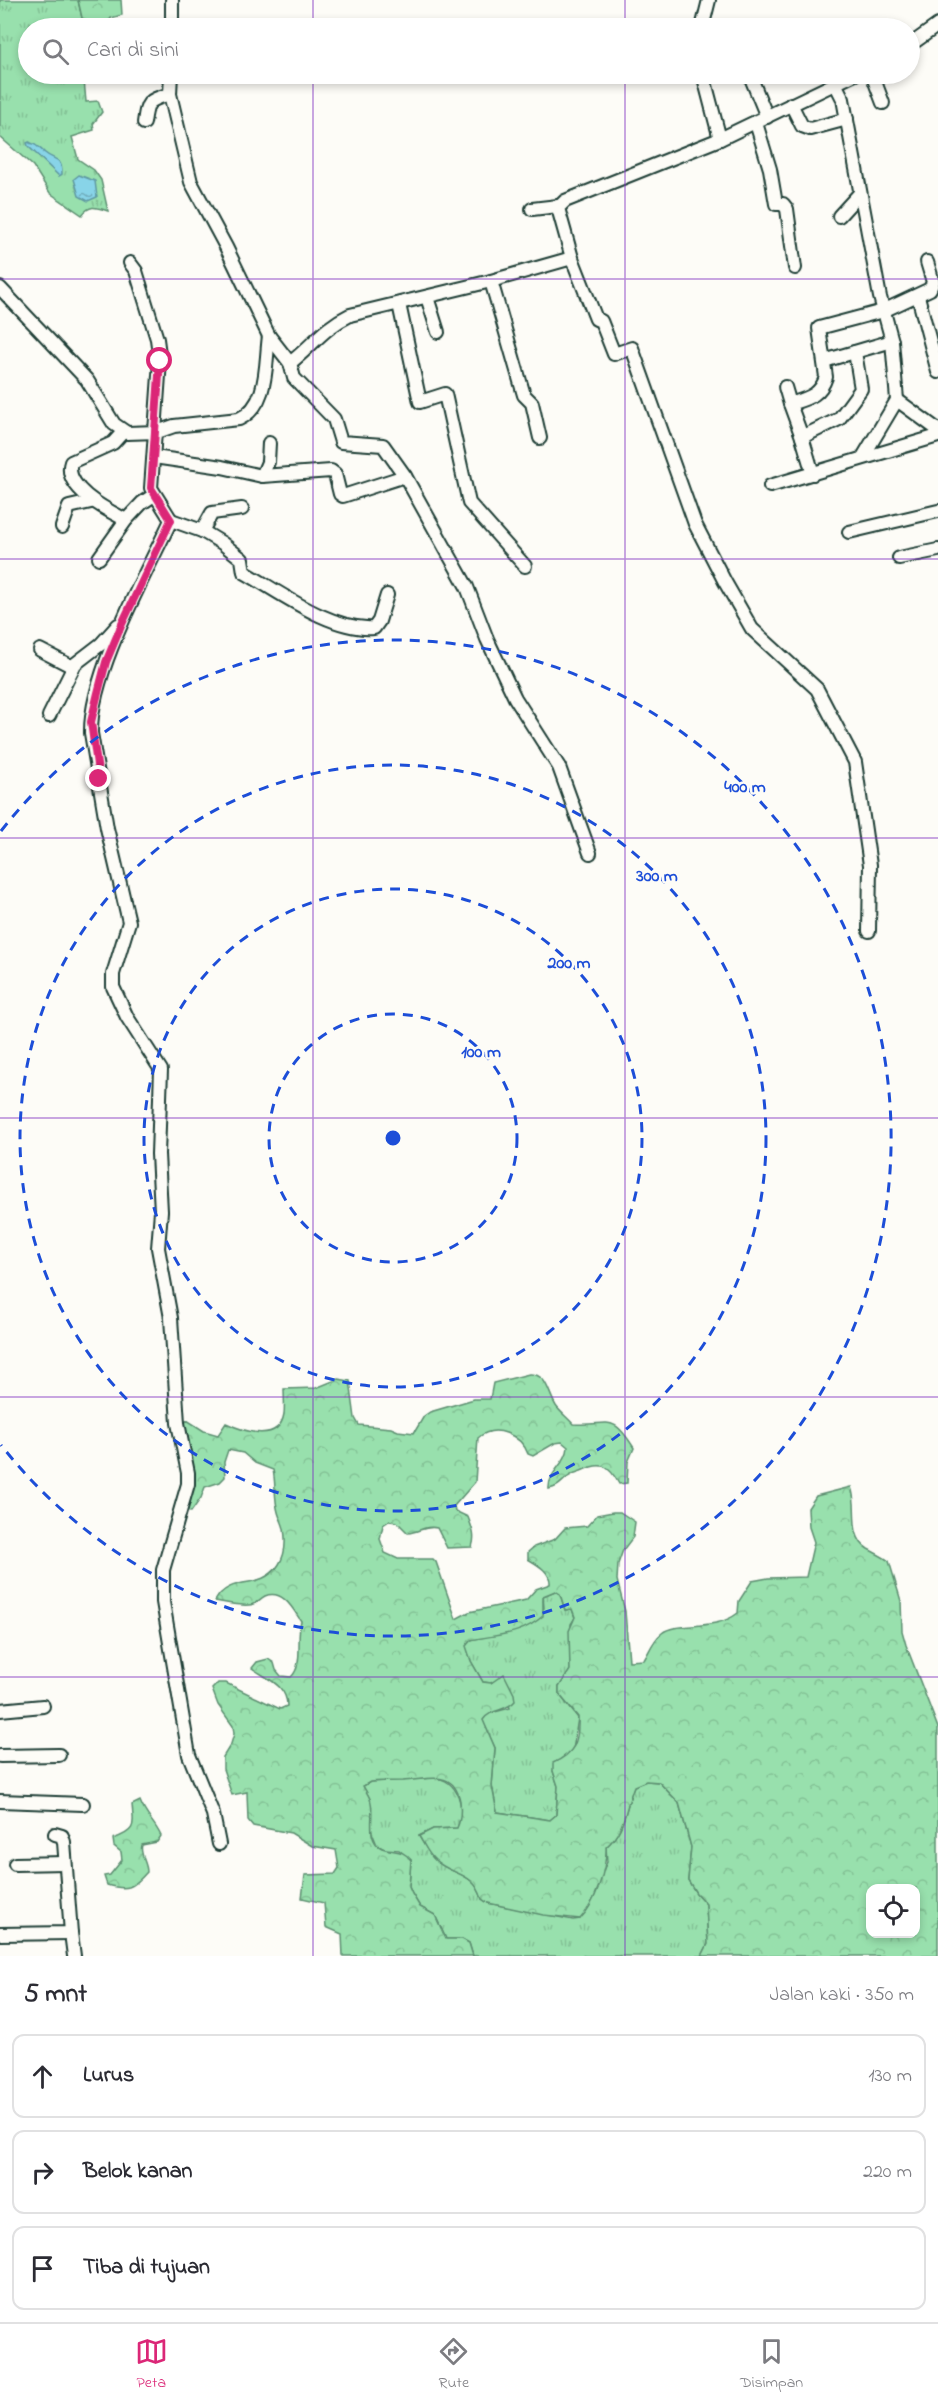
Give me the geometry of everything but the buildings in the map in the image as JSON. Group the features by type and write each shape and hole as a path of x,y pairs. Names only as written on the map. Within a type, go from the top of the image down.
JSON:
{"street":[{"path":"172,0 172,18"},
{"path":"704,18 709,0"},
{"path":"920,37 938,25"},
{"path":"170,84 170,94 188,175 269,336 290,363 294,378 334,419 341,442 383,445 405,476 467,587 490,646 515,698 559,767 590,853"},
{"path":"706,84 720,138"},
{"path":"753,84 762,120 776,204 783,204 787,209 795,268"},
{"path":"532,209 558,206 565,201 762,120 833,84"},
{"path":"836,84 843,99 883,311 892,341 897,400 863,457"},
{"path":"876,84 884,103"},
{"path":"144,123 146,106 149,101 170,94"},
{"path":"791,104 802,126 806,128 847,119"},
{"path":"839,216 860,193"},
{"path":"558,206 560,221 572,258 596,320 601,321 614,354 632,348 695,524 730,591 752,629 818,689 852,754 859,779 870,865 869,932"},
{"path":"290,363 336,322 350,315 491,281 572,258"},
{"path":"790,404 812,397 819,391 826,376 818,329 820,326 883,311 930,289 933,282 927,262"},
{"path":"130,263 136,271 158,339 160,361 157,432 151,488 171,520 202,531 222,543 242,559 244,572 287,597 344,625 360,629 375,628 387,595"},
{"path":"491,281 524,395 532,403 540,438"},
{"path":"0,288 87,380 114,424 123,432 131,434 157,432 174,426 239,419 252,410 260,400 269,336"},
{"path":"918,296 938,372"},
{"path":"427,297 438,332"},
{"path":"399,304 420,402 446,394 469,503 525,567"},
{"path":"824,361 892,341"},
{"path":"802,437 839,419 861,389 855,352"},
{"path":"785,387 813,474"},
{"path":"897,400 938,430"},
{"path":"123,432 113,443 70,464 71,474 91,502 126,520"},
{"path":"770,486 938,436"},
{"path":"262,476 269,457 269,443"},
{"path":"154,457 222,467 262,476 331,471 335,474 340,494 344,496 405,476"},
{"path":"99,558 126,520 142,503 154,495"},
{"path":"62,527 69,507 91,502"},
{"path":"202,531 212,513 242,509"},
{"path":"849,532 938,511"},
{"path":"171,520 106,662 91,722 91,733 107,828 129,922 113,974 112,987 127,1017 161,1070 158,1248 171,1318 178,1424 188,1473 188,1484 163,1570 163,1602 189,1755 213,1814 219,1844"},
{"path":"899,558 938,550"},
{"path":"49,716 73,667 101,644 115,626 122,624"},
{"path":"40,650 73,667"},
{"path":"0,1710 43,1706"},
{"path":"0,1755 59,1755"},
{"path":"0,1801 83,1804"},
{"path":"55,1834 62,1836 74,1956"},
{"path":"15,1864 65,1863"},
{"path":"0,1934 71,1933"}],"green space":[{"path":"0,0 78,0 82,18 18,18 18,84 84,84 86,102 98,101 102,112 93,124 94,130 72,137 78,159 94,170 101,180 108,211 94,207 82,215 50,193 33,166 0,137"},
{"path":"78,0 121,0 122,15 111,18 82,18"},
{"path":"529,1374 535,1375 543,1380 556,1406 573,1424 608,1423 614,1425 620,1429 634,1448 628,1462 627,1483 619,1484 608,1469 594,1466 574,1473 549,1489 551,1478 567,1453 568,1447 562,1442 555,1443 533,1456 528,1454 520,1441 507,1433 499,1431 485,1434 478,1438 475,1482 454,1506 455,1511 468,1517 474,1536 472,1547 447,1548 437,1528 429,1527 408,1533 397,1522 389,1521 383,1525 380,1539 385,1553 398,1559 433,1559 436,1562 456,1619 469,1612 526,1600 536,1589 550,1584 546,1572 528,1559 528,1552 534,1547 555,1539 565,1528 587,1526 597,1515 620,1512 635,1522 633,1537 623,1550 618,1564 617,1580 625,1611 629,1661 644,1660 656,1639 669,1629 707,1625 728,1619 738,1613 739,1601 752,1581 768,1578 806,1577 814,1542 809,1527 808,1508 816,1496 851,1487 858,1537 868,1549 889,1561 901,1601 902,1631 906,1645 938,1728 938,1956 702,1956 708,1944 706,1904 688,1880 691,1847 679,1803 659,1782 646,1781 634,1786 621,1826 606,1847 599,1886 591,1905 580,1919 543,1915 488,1903 482,1899 474,1883 435,1860 419,1836 433,1829 457,1828 460,1819 460,1801 452,1784 446,1780 430,1778 370,1782 363,1786 372,1805 373,1839 382,1848 408,1856 411,1860 409,1887 420,1907 435,1915 446,1939 462,1939 469,1943 473,1956 343,1956 342,1934 326,1927 324,1903 302,1898 305,1875 335,1874 339,1868 336,1850 312,1846 291,1833 253,1826 248,1820 247,1792 232,1795 223,1769 223,1757 234,1734 233,1726 218,1705 212,1689 218,1683 226,1683 280,1709 287,1706 284,1693 275,1683 252,1668 257,1662 268,1659 274,1663 281,1676 291,1677 299,1658 301,1621 287,1601 277,1595 271,1595 251,1605 215,1601 229,1587 267,1576 274,1571 283,1557 284,1529 277,1507 273,1470 255,1463 243,1453 228,1450 224,1462 225,1477 220,1482 205,1487 201,1498 191,1512 183,1511 192,1480 185,1423 187,1420 204,1431 218,1435 226,1423 251,1432 268,1432 276,1429 281,1423 284,1414 284,1389 316,1388 338,1379 350,1381 355,1418 359,1425 391,1428 398,1431 414,1433 424,1416 430,1412 474,1399 490,1399 493,1383","holes":["555,1591 560,1594 565,1610 572,1609 575,1617 569,1631 570,1670 559,1687 559,1694 578,1717 578,1726 576,1740 571,1751 553,1763 558,1786 556,1815 550,1820 497,1812 492,1786 495,1748 483,1720 486,1716 515,1701 514,1694 504,1674 491,1683 483,1682 471,1661 466,1646 471,1640 517,1631 534,1623 543,1616 543,1596"]},
{"path":"555,1591 560,1594 565,1610 572,1609 575,1618 571,1624 570,1671 559,1687 559,1694 578,1718 573,1750 553,1771 558,1786 556,1815 550,1820 497,1812 492,1786 495,1748 482,1720 487,1714 510,1708 499,1680 491,1683 483,1682 465,1646 470,1640 485,1637 544,1608 543,1596"},
{"path":"434,1778 442,1780 454,1789 461,1812 457,1828 433,1829 419,1836 435,1860 474,1883 482,1899 488,1903 573,1920 580,1919 607,1862 606,1847 621,1826 634,1786 646,1781 659,1782 679,1803 691,1847 688,1880 706,1904 708,1944 702,1956 473,1956 469,1943 462,1939 446,1939 435,1915 420,1907 412,1894 409,1887 411,1860 399,1850 384,1849 377,1845 371,1830 370,1799 363,1786 370,1782"},
{"path":"140,1801 161,1836 157,1842 142,1845 147,1872 130,1887 120,1888 107,1885 104,1876 110,1875 122,1860 121,1852 114,1846 113,1839 130,1831 133,1823 132,1805"}],"water":[{"path":"29,142 57,160 61,164 62,174 59,176 28,146"},
{"path":"79,175 95,181 97,197 88,201 79,196 74,179"}],"route":[{"path":"99,779 91,722 106,662 171,520 151,488 157,432 160,361"}]}
